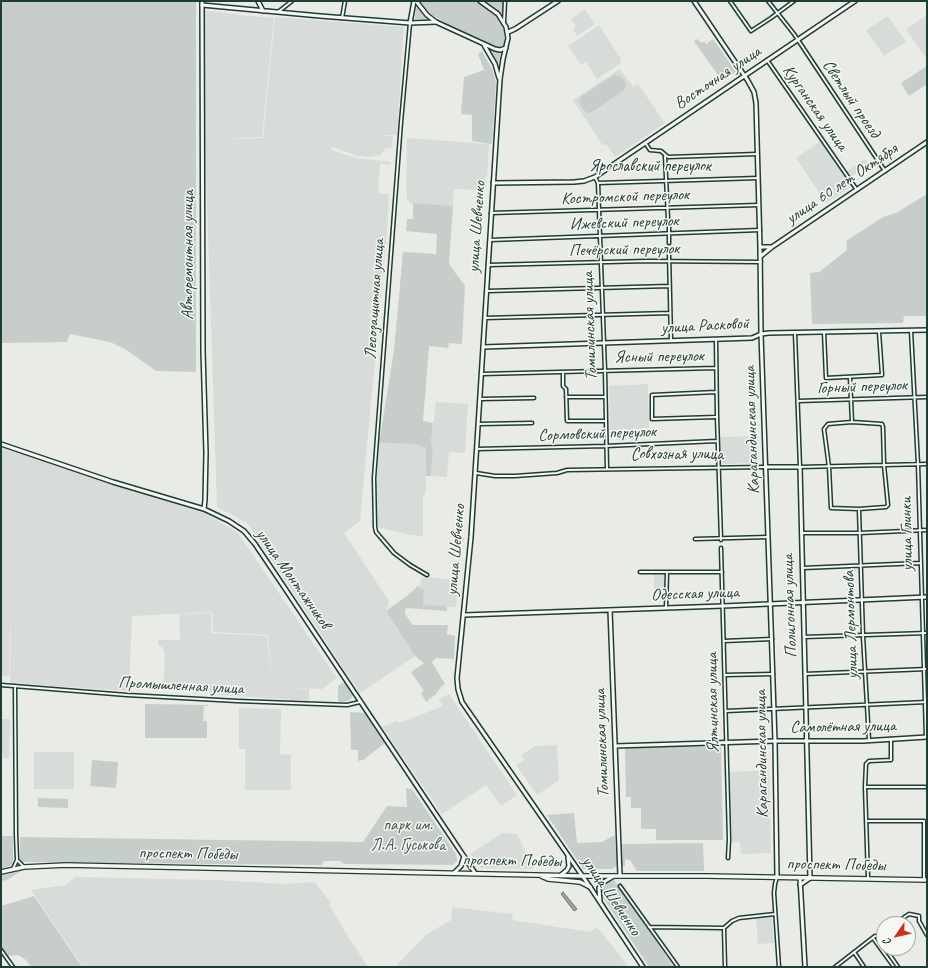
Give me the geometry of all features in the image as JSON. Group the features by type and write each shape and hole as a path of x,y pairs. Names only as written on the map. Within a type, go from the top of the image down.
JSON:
{"main road":[{"path":"258,1 263,11"},
{"path":"415,1 424,12 436,22 498,50 506,48"},
{"name":"Лесозащитная улица","path":"410,23 415,1"},
{"path":"480,1 496,12 504,22 508,32 558,1"},
{"name":"Карагандинская улица","path":"694,1 754,92 756,103 761,262 761,334 775,741 777,877"},
{"name":"Восточная улица","path":"595,178 855,1"},
{"path":"202,3 277,13 410,23 436,22"},
{"name":"Авторемонтная улица","path":"202,3 203,351 206,453 204,509"},
{"name":"улица Шевченко","path":"508,32 508,41 500,79 476,473 457,678 458,689 461,699 643,967"},
{"name":"улица Шевченко","path":"483,44 495,64 500,79"},
{"name":"улица 60 лет Октября","path":"760,256 927,142"},
{"name":"Ярославский переулок","path":"493,183 574,182 595,178"},
{"path":"760,247 772,247"},
{"name":"улица Расковой","path":"483,347 716,340 752,338 761,334 927,330"},
{"name":"улица Монтажников","path":"1,444 114,482 204,509 229,521 247,535 475,873"},
{"name":"Совхозная улица","path":"766,467 800,466"},
{"name":"Полигонная улица","path":"800,466 810,878"},
{"name":"Одесская улица","path":"464,615 927,597"},
{"name":"Томилинская улица","path":"610,610 620,876"},
{"name":"Самолётная улица","path":"615,746 775,741 869,740 926,737"},
{"path":"561,875 569,866 568,855"},
{"path":"454,873 461,866 464,856"},
{"name":"проспект Победы","path":"1,872 24,867 73,865 582,876 868,878 925,880"},
{"path":"538,874 548,879 580,882 590,888"},
{"path":"601,904 599,888 602,883 615,876"},
{"path":"800,878 805,967"},
{"path":"800,885 810,878"}],"street":[{"path":"277,13 292,1"},
{"path":"342,18 345,1"},
{"path":"504,22 505,1"},
{"path":"730,1 751,31 778,14 794,1"},
{"name":"Светлый проезд","path":"768,1 797,40 885,171"},
{"name":"Лесозащитная улица","path":"410,23 374,478 375,527 376,532 394,553 427,575"},
{"name":"Курганская улица","path":"767,60 857,190"},
{"path":"646,144 650,150 661,151 665,156 668,219"},
{"path":"665,156 758,154"},
{"name":"Ярославский переулок","path":"595,178 598,183 758,178"},
{"name":"Томилинская улица","path":"598,183 607,469"},
{"name":"Костромской переулок","path":"491,213 759,204"},
{"path":"669,226 669,243"},
{"name":"Ижевский переулок","path":"490,240 760,230"},
{"path":"670,253 671,341"},
{"name":"Печёрский переулок","path":"488,265 669,261 761,262"},
{"path":"486,291 670,286"},
{"path":"485,318 670,312"},
{"name":"улица Глинки","path":"911,330 918,464 922,633 926,669 926,737"},
{"path":"824,332 826,378 882,375 879,332"},
{"name":"Полигонная улица","path":"795,333 800,466"},
{"path":"716,340 716,392 721,539"},
{"name":"Ясный переулок","path":"482,374 716,368"},
{"path":"562,373 563,386 566,389 567,421 606,420"},
{"path":"850,377 852,422"},
{"path":"716,392 652,395 652,419 717,417"},
{"path":"566,397 605,397"},
{"name":"Горный переулок","path":"798,402 927,397"},
{"path":"480,399 534,398"},
{"path":"852,422 882,424 888,505 884,508 831,508 829,467 824,429 828,424 852,422"},
{"path":"478,424 532,423"},
{"name":"Сормовский переулок","path":"477,449 718,442"},
{"name":"Совхозная улица","path":"800,466 829,467 927,464"},
{"name":"Совхозная улица","path":"476,473 495,476 515,476 557,473 567,470 766,467"},
{"name":"улица Лермонтова","path":"859,509 863,636 869,740"},
{"path":"801,534 927,530"},
{"path":"695,539 769,537"},
{"name":"Ялтинская улица","path":"721,548 729,839 728,858"},
{"path":"802,568 920,563"},
{"path":"640,572 722,572"},
{"path":"666,608 667,572"},
{"path":"804,637 927,633"},
{"path":"724,641 772,639"},
{"path":"805,674 926,669"},
{"path":"725,675 773,674"},
{"name":"Промышленная улица","path":"1,685 127,695 237,701 347,705 360,702"},
{"path":"13,869 17,860 15,686"},
{"path":"726,711 926,702"},
{"path":"868,878 865,787 867,761 891,760 892,739"},
{"path":"865,787 925,786"},
{"path":"866,822 924,821 925,880"},
{"path":"17,860 24,867"},
{"path":"777,877 775,884 779,967"},
{"path":"620,886 678,967"},
{"path":"649,927 677,926 724,928 732,921 739,918 776,914"},
{"path":"906,916 909,914 919,916 919,922 927,935"},
{"path":"724,928 725,967"},
{"path":"835,967 876,936"},
{"path":"873,938 894,967"},
{"path":"1,950 13,967"},
{"path":"854,952 864,967"},
{"path":"891,956 898,967"}],"shaded area":[{"path":"585,9 595,24 577,36 573,29 576,26 571,19"},
{"path":"204,10 274,18 262,137 211,140 263,138 275,17 404,27 397,135 377,135 393,136 392,148 386,148 380,155 370,157 358,156 332,147 331,150 356,158 391,162 391,165 380,164 378,193 389,194 387,232 360,521 344,533 389,601 386,611 415,656 360,693 247,523 217,507 205,140"},
{"path":"927,15 927,60 906,29"},
{"path":"888,16 906,42 884,56 866,30"},
{"path":"599,25 621,59 620,64 597,79 586,62 581,65 568,46"},
{"path":"620,69 633,87 638,84 665,123 615,157 606,144 603,146 573,100"},
{"path":"407,138 489,144 487,177 485,177 485,181 487,182 486,188 484,190 454,189 453,206 410,203 410,201 407,201 406,190"},
{"path":"821,141 852,186 826,203 796,158"},
{"path":"865,159 869,165 851,177 847,171"},
{"path":"648,384 649,428 610,430 609,386"},
{"path":"436,402 468,404 465,453 449,452 447,477 431,476 433,446 431,444"},
{"path":"758,436 759,463 722,464 720,437"},
{"path":"379,443 415,444 426,448 426,487 425,495 423,495 423,536 411,535 377,527 376,491"},
{"path":"1,448 198,509 238,533 337,678 322,689 272,687 309,689 309,701 209,694 210,685 182,684 182,675 181,691 163,690 165,655 163,648 158,645 158,640 180,640 179,614 211,613 212,633 267,636 272,681 268,635 213,632 212,612 132,616 129,691 10,683 11,596 9,676 1,676"},
{"path":"654,573 664,573 664,591 654,591"},
{"path":"421,577 458,580 456,607 422,605 424,589 420,589"},
{"path":"449,694 517,795 501,806 486,785 442,814 382,727 397,721 399,723 402,722 443,706 439,699"},
{"path":"239,708 281,709 280,754 291,755 291,790 245,790 245,749 239,749"},
{"path":"1,719 10,719 9,758 1,758"},
{"path":"557,745 559,780 537,795 516,765 524,760 521,755 535,746"},
{"path":"34,752 74,752 74,789 34,789"},
{"path":"769,770 771,853 741,854 740,842 732,842 729,772"},
{"path":"502,833 517,834 533,869 480,868 470,854"},
{"path":"75,877 217,880 283,884 315,882 331,903 329,904 368,967 83,967 31,890 66,885"},
{"path":"563,892 577,909 574,911 561,894"},
{"path":"452,907 513,914 512,920 590,932 597,927 629,967 395,967 427,934 451,920"},
{"path":"772,917 774,943 758,944 756,919"}],"green space":[{"path":"1,1 196,2 196,372 156,371 125,349 110,342 70,334 67,342 1,343"},
{"path":"420,1 473,1 481,5 495,13 499,19 504,32 505,45 502,47 497,47 448,25 429,13"},
{"path":"504,1 503,14 485,2"},
{"path":"416,5 427,19 415,19"},
{"path":"698,39 701,43 704,41 706,44 713,39 736,72 722,81 694,41"},
{"path":"490,50 501,52 498,64"},
{"path":"482,51 493,71 496,83 492,144 472,141 472,115 461,114 464,77 484,70 478,54"},
{"path":"927,66 927,84 909,96 901,83"},
{"path":"614,75 624,79 626,85 624,90 592,112 587,113 582,108 579,101 582,96"},
{"path":"927,194 927,316 904,316 903,323 812,324 810,273 819,272 847,250 846,241 883,217 896,213"},
{"path":"413,203 453,206 449,264 465,286 462,344 449,343 448,348 429,346 423,421 433,423 431,444 433,446 431,476 426,476 426,448 415,444 379,443 394,350 403,252 436,254 437,234 406,231 407,219 413,219"},
{"path":"419,585 420,589 424,589 423,605 447,606 447,611 406,608 405,614 413,625 448,625 447,634 455,636 454,659 436,658 432,662 445,684 426,702 421,693 424,691 411,672 424,663 415,656 386,611"},
{"path":"342,683 346,683 353,694 351,699 345,702 339,702 338,686"},
{"path":"145,704 208,705 204,706 203,721 207,721 207,738 145,738"},
{"path":"350,712 365,713 385,743 363,760 358,761 358,750 351,750"},
{"path":"721,746 723,840 656,840 656,829 641,829 641,808 631,808 631,797 626,797 625,748"},
{"path":"92,760 118,762 116,788 90,786"},
{"path":"405,774 407,774 437,819 436,821"},
{"name":"парк им. Л.А. Гуськова","path":"406,788 412,789 456,854 457,861 453,865 344,864 340,861 324,861 322,865 20,862 20,837 363,842 387,806 407,807"},
{"path":"38,798 68,799 68,808 38,807"},
{"path":"574,813 577,843 602,842 615,836 617,865 613,869 596,869 593,867 591,869 583,869 547,815"},
{"path":"1,836 13,836 13,861 12,865 1,869"},
{"path":"703,843 704,871 637,871 630,860 625,859 625,866 621,866 621,844"},
{"path":"21,871 7,880 1,881 1,876"},
{"path":"614,880 674,967 649,967 602,896 602,889 605,884"},
{"path":"34,896 82,967 31,967 26,960 18,955 8,956 1,946 1,906"}]}
